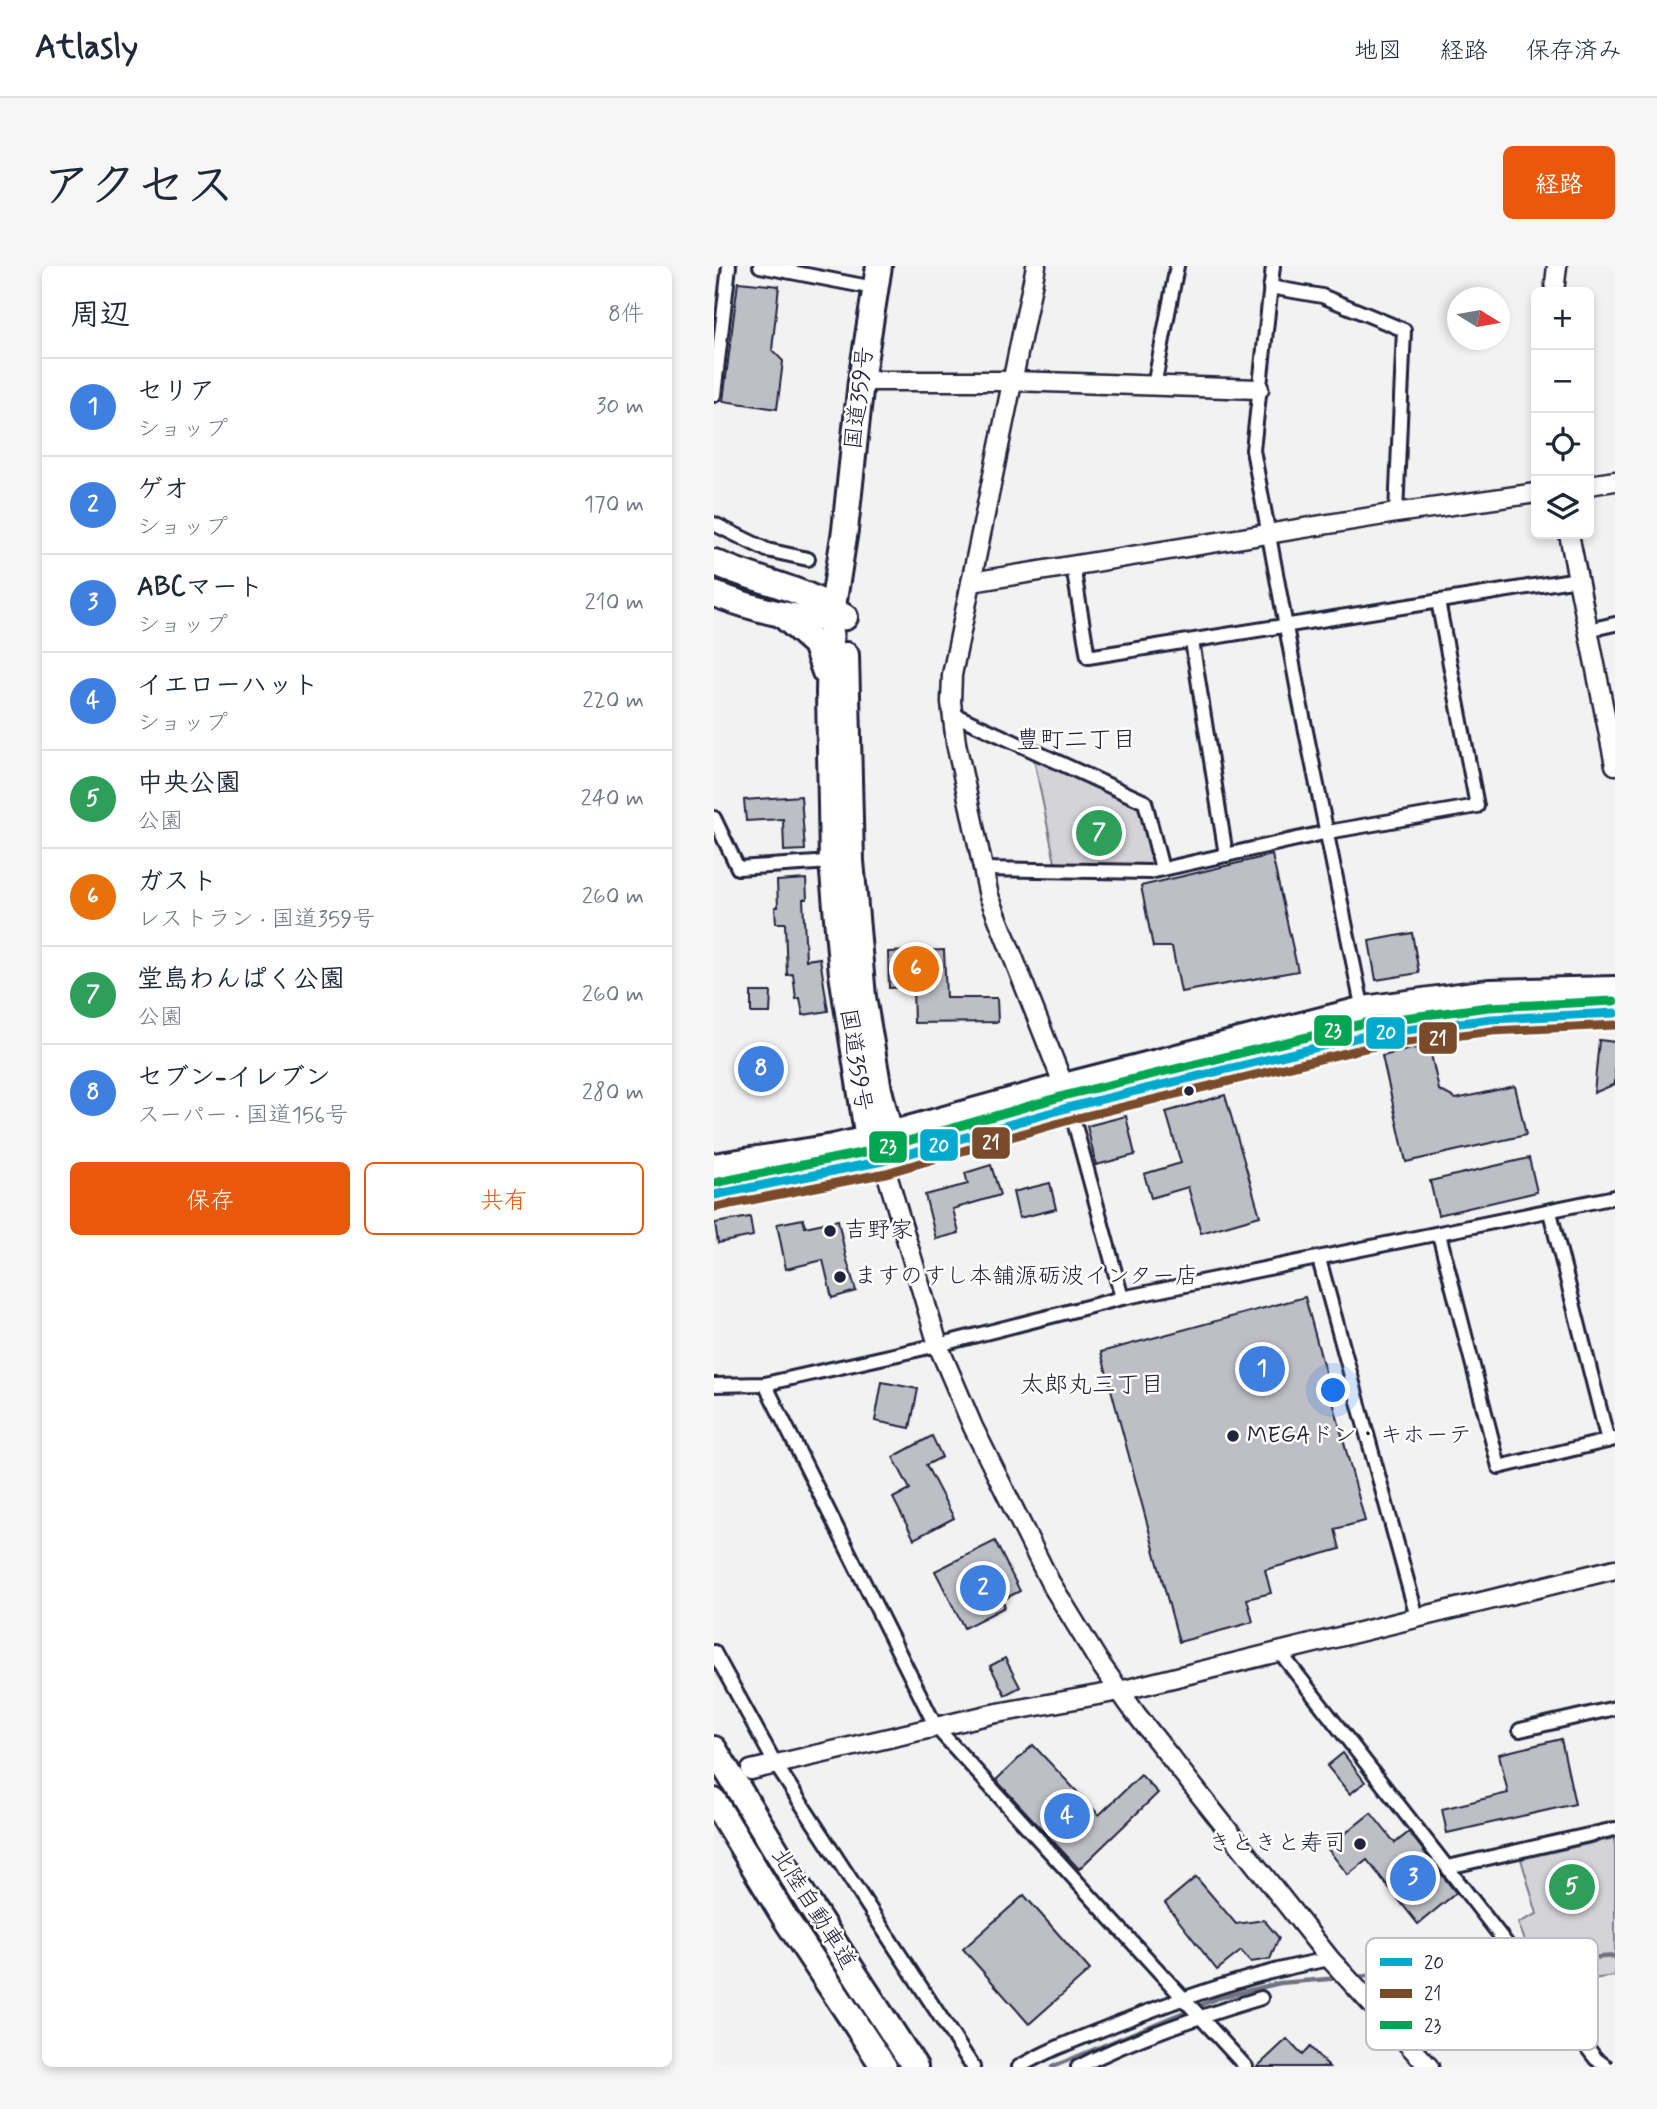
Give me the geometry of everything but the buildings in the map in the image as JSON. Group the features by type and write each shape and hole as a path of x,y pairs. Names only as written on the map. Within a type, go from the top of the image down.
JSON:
{"highway":[{"name":"国道359号","path":"877,277 861,382 836,615 863,997 879,1090 879,1137"},
{"name":"国道359号","path":"845,530 829,692 832,862 842,974 883,1161"},
{"path":"714,562 806,594 836,615"},
{"path":"806,594 820,587 840,564"},
{"path":"714,594 780,614 836,615"},
{"path":"780,614 815,644 822,660 829,692"},
{"path":"714,1195 883,1161 1067,1097 1364,1009 1489,992 1615,989"},
{"path":"714,1166 833,1147 1368,1035 1491,1019 1615,1013"},
{"name":"北陸自動車道","path":"714,1749 823,1926 915,2067"},
{"name":"北陸自動車道","path":"714,1801 785,1918 884,2067"}],"street":[{"path":"714,395 729,266"},
{"path":"760,266 877,277"},
{"path":"1036,266 951,674 953,714 956,743 989,896 1067,1097 1122,1298"},
{"path":"1154,386 1177,266"},
{"path":"1273,266 1253,450 1285,626 1368,1035"},
{"path":"1555,287 1557,266"},
{"path":"1270,287 1322,296 1404,330 1396,513"},
{"path":"861,382 1013,381 1259,389"},
{"path":"1594,484 1615,481"},
{"path":"972,582 1531,494"},
{"path":"714,524 766,550 808,559"},
{"path":"1571,539 1615,765"},
{"path":"1073,566 1088,657 1578,579"},
{"path":"983,869 1150,872 1328,832 1477,806 1438,601"},
{"path":"1588,630 1615,624"},
{"path":"1192,641 1226,855"},
{"path":"953,714 1145,802 1161,869"},
{"path":"714,818 738,868 832,862"},
{"path":"883,1161 938,1345 973,1427 1049,1582 1099,1662 1144,1724 1330,1959 1366,1998"},
{"path":"714,1385 765,1384 938,1345 1122,1298 1615,1197"},
{"path":"1439,1234 1499,1467 1611,1440 1550,1212"},
{"path":"1319,1259 1418,1617"},
{"path":"765,1384 936,1727 1246,2067"},
{"path":"751,1769 992,1714 1120,1691 1615,1569"},
{"path":"1279,1651 1501,1938"},
{"path":"714,1652 776,1765 973,2067"},
{"path":"1520,1730 1615,1708"},
{"path":"1448,1867 1615,1829"},
{"path":"1078,2067 1191,2007 1227,1983 1330,1959"},
{"path":"1019,2067 1044,2052 1191,2007 1261,1998"},
{"path":"1413,2050 1429,2067"},
{"path":"1593,2063 1608,2067"}],"shaded area":[{"path":"1034,759 1142,804 1156,866 1055,863"},
{"path":"1615,1838 1615,1976 1598,1978 1598,1938 1524,1938 1518,1923 1537,1914 1521,1859"}],"waterway":[{"path":"1598,1957 1615,1956"},
{"path":"1355,1977 1366,1976"},
{"path":"1052,2067 1218,1998 1280,1983 1340,1978"}],"transit line":[{"name":"23","path":"714,1183 880,1149 1067,1095 1365,1023 1489,1007 1614,1001"},
{"name":"20","path":"714,1195 883,1161 1070,1107 1368,1035 1491,1019 1615,1013"},
{"name":"21","path":"716,1207 886,1173 1073,1119 1370,1047 1492,1031 1615,1025"}],"place":[{"name":"堂島わんぱく公園","path":"1099,833"},
{"name":"ガスト","path":"916,969"},
{"name":"セブン-イレブン","path":"761,1069"},
{"name":"吉野家","path":"830,1231"},
{"name":"ますのすし本舗源砺波インター店","path":"840,1277"},
{"name":"セリア","path":"1262,1369"},
{"name":"MEGAドン・キホーテ","path":"1233,1436"},
{"name":"ゲオ","path":"983,1588"},
{"name":"イエローハット","path":"1067,1816"},
{"name":"きときと寿司","path":"1360,1844"},
{"name":"ABCマート","path":"1413,1878"},
{"name":"中央公園","path":"1572,1887"}],"district":[{"name":"豊町二丁目","path":"1076,740"},
{"name":"太郎丸三丁目","path":"1092,1385"}]}
